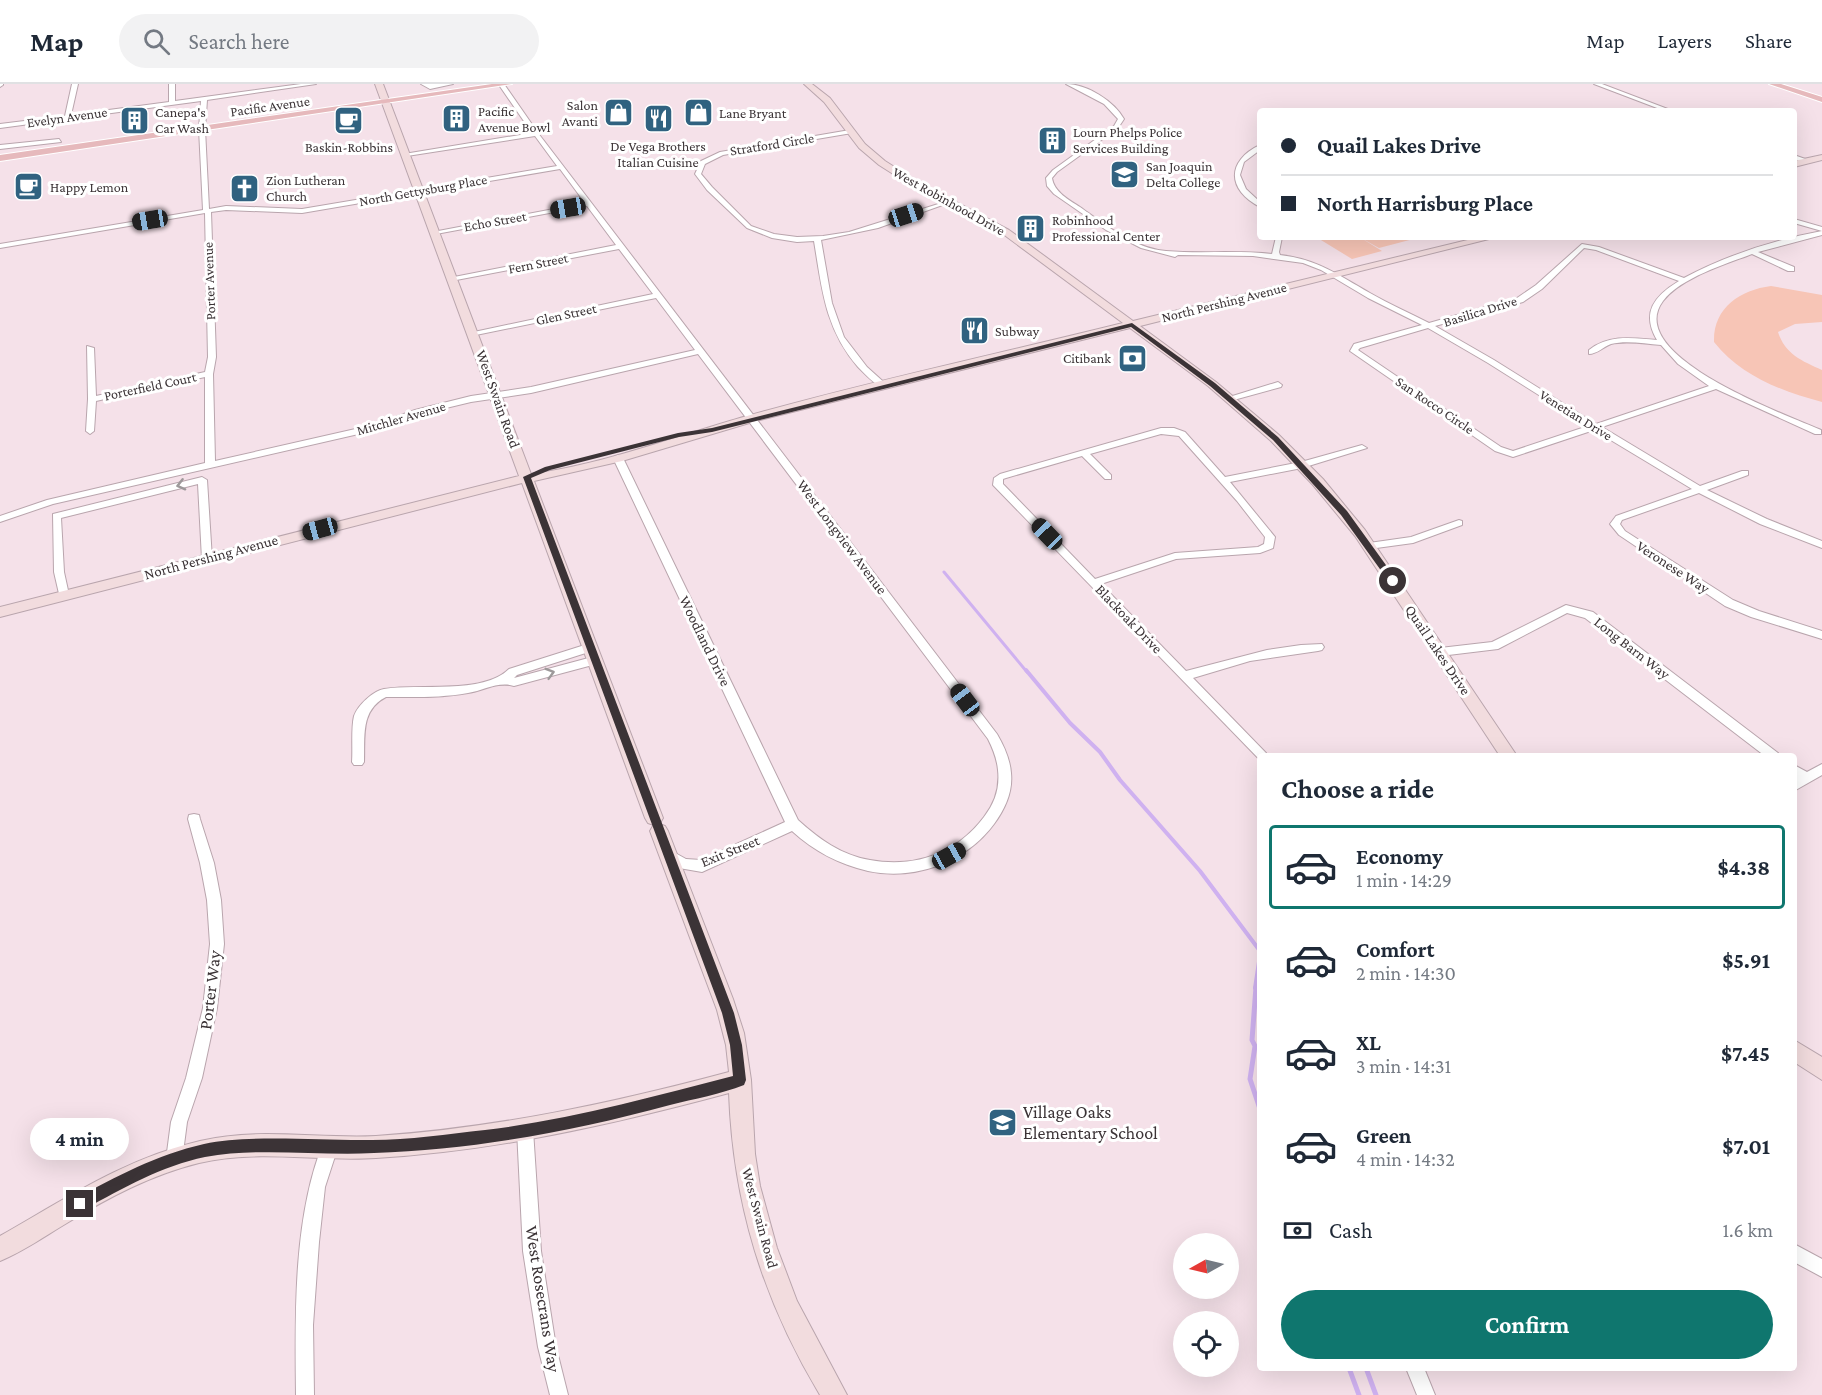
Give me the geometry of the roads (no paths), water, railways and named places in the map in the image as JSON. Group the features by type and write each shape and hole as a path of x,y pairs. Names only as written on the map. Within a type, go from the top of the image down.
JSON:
{"main road":[{"name":"West Swain Road","path":"379,84 728,1013 736,1045 744,1154 753,1204 778,1286 801,1338 834,1395"},
{"path":"386,100 478,84"},
{"name":"Pacific Avenue","path":"0,156 501,84"},
{"name":"West Robinhood Drive","path":"808,84 827,100 850,132 870,153 892,170 1005,232 1132,325"},
{"path":"1773,84 1822,100"},
{"path":"1788,84 1822,95"},
{"path":"1797,163 1822,157"},
{"name":"North Pershing Avenue","path":"527,477 550,475 618,458 682,441 752,418 1132,325 1331,272 1478,240"},
{"name":"Quail Lakes Drive","path":"1132,325 1230,398 1302,465 1369,546 1507,753"},
{"name":"North Pershing Avenue","path":"0,612 527,477 548,469 678,435 712,430"},
{"path":"1797,1052 1822,1070"},
{"path":"0,1249 143,1170 205,1151 229,1148 375,1147 525,1130 636,1108 740,1080"}],"street":[{"path":"68,117 75,84"},
{"path":"172,84 172,103"},
{"name":"Evelyn Avenue","path":"0,126 204,99 272,87 313,84"},
{"path":"424,84 430,87 450,84"},
{"name":"West Longview Avenue","path":"501,84 536,134 993,737 1002,757 1005,769 1001,800 985,828 963,848 949,856 922,865 902,868 870,867 846,861 806,839 793,824"},
{"name":"Venetian Drive","path":"1069,84 1112,107 1119,113 1121,119 1116,127 1054,171 1049,178 1050,186 1061,197 1130,242 1168,253 1208,259 1265,260 1277,257 1304,261 1331,272 1368,295 1430,326 1699,490 1758,519 1822,545"},
{"path":"1597,84 1662,108"},
{"name":"Porter Avenue","path":"204,99 203,127 212,357 209,374 210,465"},
{"name":"Stratford Circle","path":"850,132 732,150 707,159 699,168 700,177 746,225 780,237 817,239 856,231 949,201"},
{"path":"407,154 536,134"},
{"path":"0,147 59,141"},
{"path":"1257,149 1240,162 1236,175 1242,189 1257,202"},
{"path":"1797,158 1806,161"},
{"name":"North Gettysburg Place","path":"0,246 207,211 238,208 283,212 302,211 561,167"},
{"name":"Echo Street","path":"436,232 590,204"},
{"path":"1797,222 1822,231"},
{"path":"1797,239 1822,231"},
{"path":"817,239 832,321 837,334 851,355 883,385"},
{"path":"1277,257 1275,252 1278,240"},
{"path":"1774,240 1783,244"},
{"path":"1795,240 1715,265 1684,280 1665,293 1657,302 1653,313 1655,329 1682,363 1717,386 1821,435"},
{"name":"Fern Street","path":"454,279 622,246"},
{"name":"Basilica Drive","path":"1430,326 1520,300 1539,287 1582,246 1597,248 1684,280"},
{"path":"1753,252 1791,269"},
{"name":"Glen Street","path":"474,334 658,295"},
{"name":"San Rocco Circle","path":"1430,326 1357,346 1354,351 1504,452 1519,454 1595,427"},
{"path":"1592,352 1596,347 1611,342 1664,343"},
{"name":"Porterfield Court","path":"90,348 92,399 90,431"},
{"name":"Mitchler Avenue","path":"0,519 38,506 103,490 376,427 417,412 531,390 700,351"},
{"name":"Porterfield Court","path":"92,399 209,374"},
{"path":"1230,398 1278,385"},
{"path":"1595,427 1717,386"},
{"path":"1095,583 1175,556 1260,550 1269,546 1270,537 1185,436 1174,430 1161,431 1085,454 1108,477"},
{"path":"1223,480 1302,465 1362,448"},
{"name":"Blackoak Drive","path":"1085,454 1003,476 998,484 1259,753"},
{"name":"Woodland Drive","path":"618,458 793,824"},
{"path":"1699,490 1745,473"},
{"path":"64,595 59,573 56,516 202,480 207,559"},
{"name":"Veronese Way","path":"1699,490 1619,518 1615,524 1622,533 1729,603 1755,614 1822,635"},
{"path":"1369,546 1413,540 1459,523"},
{"name":"Long Barn Way","path":"1440,652 1494,646 1561,610 1578,610 1589,615 1770,753"},
{"path":"1185,676 1259,654 1318,646"},
{"path":"358,762 360,716 374,698 384,693 438,693 506,679 509,682 521,681 593,653"},
{"path":"1797,784 1822,769"},
{"path":"1797,772 1807,779"},
{"name":"Porter Way","path":"174,1160 179,1122 196,1069 210,1008 217,944 214,900 207,863 194,819"},
{"name":"Exit Street","path":"668,854 684,864 702,866 793,824"},
{"name":"West Rosecrans Way","path":"525,1130 532,1251 547,1347 559,1395"},
{"path":"305,1395 304,1325 310,1242 317,1187 330,1147"},
{"path":"1797,1255 1822,1268"},
{"path":"1416,1371 1426,1395"}],"waterway":[{"path":"944,572 1027,672"},
{"path":"1026,670 1070,723 1100,752 1120,780 1200,871 1257,947"},
{"path":"1255,988 1257,975"},
{"path":"1256,987 1252,1040 1255,1046 1250,1079 1257,1100"},
{"path":"1350,1371 1359,1395"},
{"path":"1367,1371 1376,1395"}],"place":[{"name":"Salon Avanti","path":"619,113"},
{"name":"Lane Bryant","path":"698,113"},
{"name":"Pacific Avenue Bowl","path":"457,119"},
{"name":"De Vega Brothers Italian Cuisine","path":"658,119"},
{"name":"Canepa's Car Wash","path":"134,120"},
{"name":"Baskin-Robbins","path":"349,120"},
{"name":"Lourn Phelps Police Services Building","path":"1052,140"},
{"name":"San Joaquin Delta College","path":"1125,174"},
{"name":"Happy Lemon","path":"29,187"},
{"name":"Zion Lutheran Church","path":"245,188"},
{"name":"Robinhood Professional Center","path":"1031,228"},
{"name":"Subway","path":"974,331"},
{"name":"Citibank","path":"1132,358"},
{"name":"Village Oaks Elementary School","path":"1002,1122"}]}
